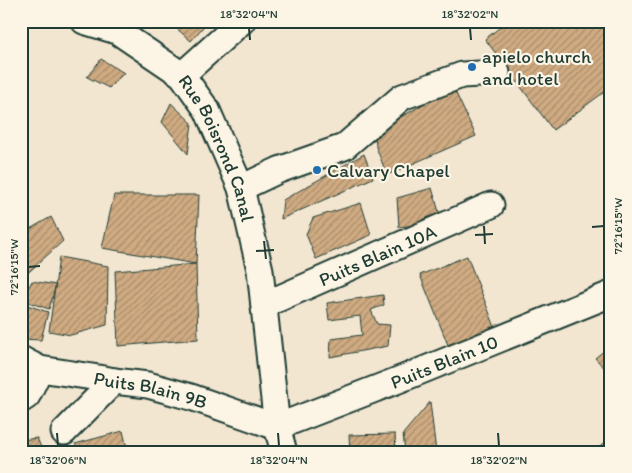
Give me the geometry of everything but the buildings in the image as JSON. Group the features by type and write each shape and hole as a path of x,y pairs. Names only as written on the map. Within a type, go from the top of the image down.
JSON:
{"street":[{"name":"Rue Boisrond Canal","path":"84,21 117,32 182,75 207,110 241,188 260,270 277,427 284,452"},
{"path":"182,75 242,21"},
{"path":"241,188 279,170 344,146 402,97 462,75 497,73"},
{"name":"Puits Blain 10A","path":"264,304 491,206"},
{"name":"Puits Blain 10","path":"277,427 406,378 611,294"},
{"path":"21,400 27,396 31,364"},
{"name":"Puits Blain 9B","path":"31,364 114,381 148,385 277,427"},
{"path":"64,432 114,381"}],"place":[{"name":"apielo church and hotel","path":"472,67"},
{"name":"Calvary Chapel","path":"317,170"}]}
